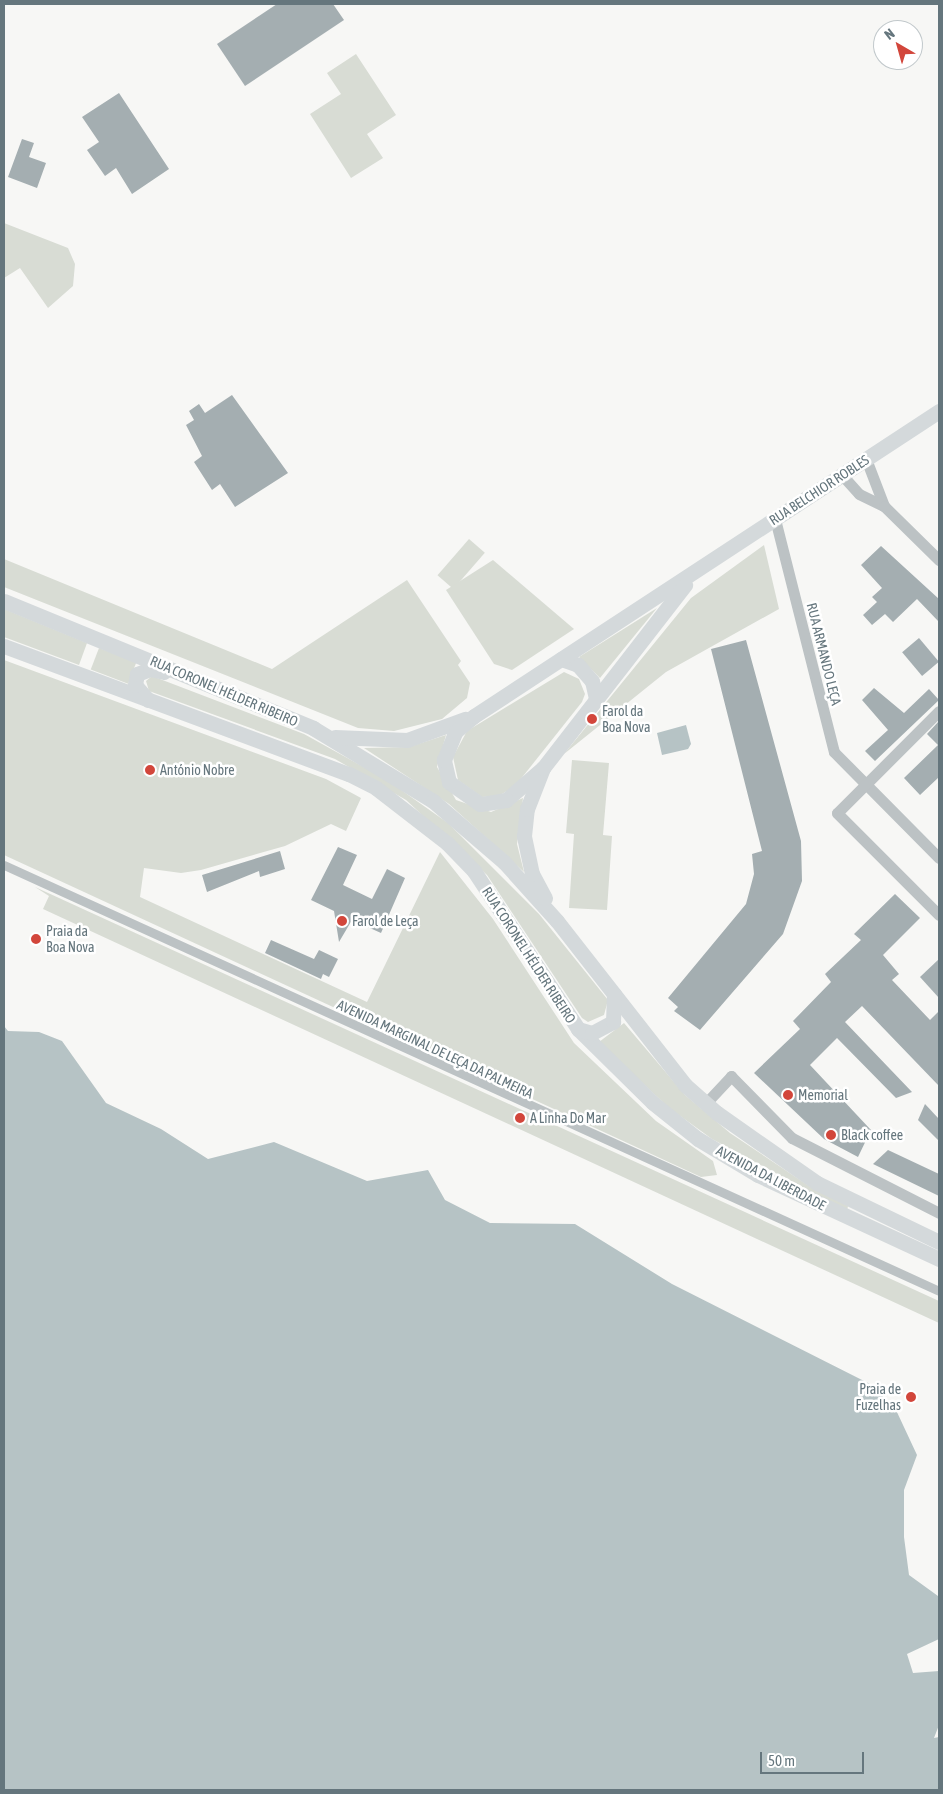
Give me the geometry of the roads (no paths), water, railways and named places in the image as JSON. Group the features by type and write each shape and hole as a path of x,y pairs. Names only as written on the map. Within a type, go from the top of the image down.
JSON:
{"main road":[{"name":"RUA BELCHIOR ROBLES","path":"700,569 543,768 520,790 500,802 480,804 458,792 449,782 444,760 456,731 474,716 939,412"},
{"name":"RUA CORONEL HÉLDER RIBEIRO","path":"4,601 330,736 433,801 504,862 557,921 613,990 614,1022 592,1033 578,1029 474,871 447,843 395,802 349,774 4,646"},
{"path":"561,659 578,664 592,681 596,699"},
{"path":"148,700 135,685 143,670 187,676"},
{"name":"RUA BELCHIOR ROBLES","path":"330,736 407,740 474,716"},
{"name":"RUA BELCHIOR ROBLES","path":"543,768 527,809 524,836 532,874 557,921"},
{"name":"AVENIDA DA LIBERDADE","path":"613,990 648,1041 706,1103 817,1183 939,1242"},
{"name":"AVENIDA DA LIBERDADE","path":"578,1029 653,1104 698,1139 776,1184 939,1260"}],"street":[{"path":"866,459 884,506"},
{"path":"842,475 859,494 884,506 939,560"},
{"name":"RUA ARMANDO LEÇA","path":"775,519 834,752 939,858"},
{"path":"939,711 837,813 939,915"},
{"name":"AVENIDA MARGINAL DE LEÇA DA PALMEIRA","path":"4,865 939,1291"},
{"path":"706,1103 731,1076 792,1138 939,1213"}],"place":[{"name":"Farol da Boa Nova","path":"592,719"},
{"name":"António Nobre","path":"150,770"},
{"name":"Farol de Leça","path":"342,921"},
{"name":"Praia da Boa Nova","path":"36,939"},
{"name":"Memorial","path":"788,1095"},
{"name":"A Linha Do Mar","path":"520,1118"},
{"name":"Black coffee","path":"831,1135"},
{"name":"Praia de Fuzelhas","path":"911,1397"}]}
